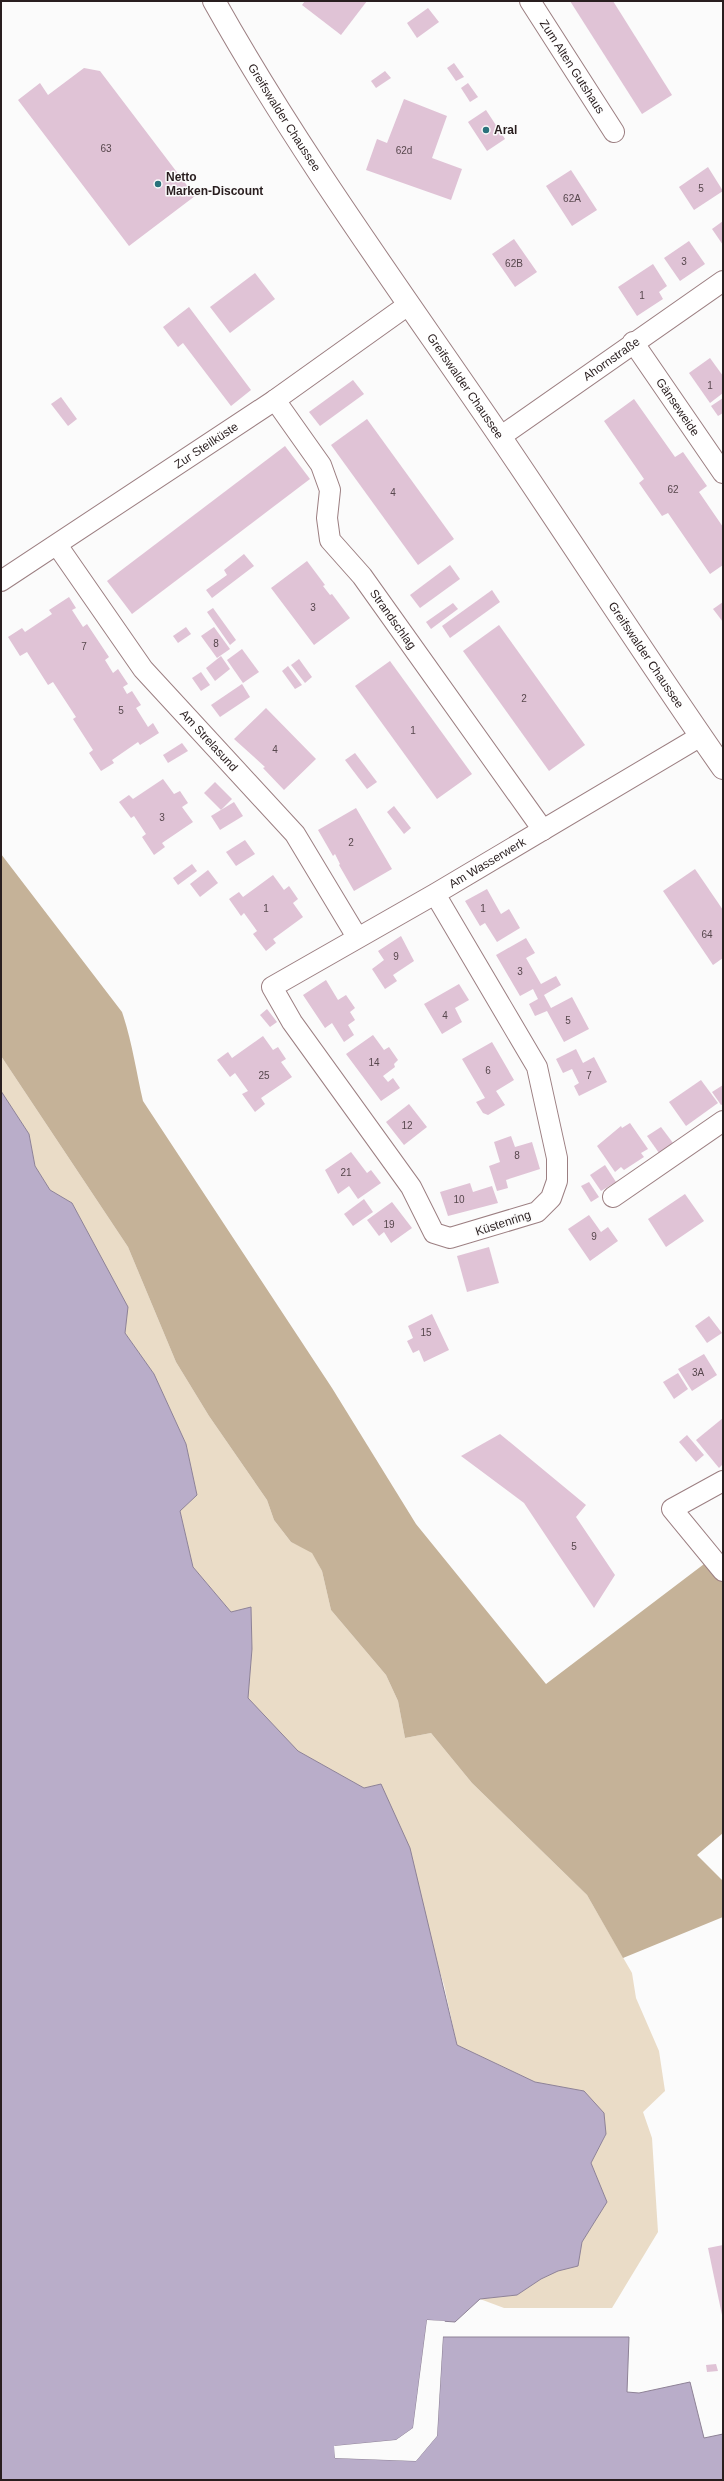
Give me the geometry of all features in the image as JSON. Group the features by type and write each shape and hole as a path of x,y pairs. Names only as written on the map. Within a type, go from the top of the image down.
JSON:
{"main road":[{"name":"Greifswalder Chaussee","path":"214,1 255,74 408,305 500,437 723,768"}],"street":[{"name":"Zum Alten Gutshaus","path":"530,1 614,132"},
{"name":"Ahornstraße","path":"500,437 633,342 723,281"},
{"name":"Zur Steilküste","path":"1,581 275,400 408,305"},
{"name":"Gänseweide","path":"633,342 723,473"},
{"name":"Strandschlag","path":"275,400 321,465 330,490 327,518 330,540 362,576 543,830"},
{"name":"Am Strelasund","path":"58,544 143,669 295,834 357,938"},
{"name":"Am Wasserwerk","path":"272,987 435,894 701,736"},
{"name":"Küstenring","path":"272,987 292,1022 411,1187 434,1233 450,1238 537,1212 552,1198 557,1181 557,1158 536,1068 435,894"},
{"path":"612,1197 723,1121"},
{"path":"723,1481 672,1509 723,1571"}],"shaded area":[{"path":"1,854 122,1012 143,1101 332,1388 416,1524 546,1684 712,1558 723,1571 723,1833 697,1855 723,1881 723,1917 623,1958 587,1895 472,1783 431,1733 405,1738 398,1701 386,1675 331,1610 322,1571 312,1553 291,1542 274,1520 267,1500 209,1416 176,1362 128,1247 1,1056"},
{"path":"1,1056 128,1247 176,1362 209,1416 267,1500 274,1520 291,1542 312,1552 322,1571 331,1610 386,1675 398,1701 405,1738 431,1733 472,1783 587,1895 632,1973 636,1998 659,2051 665,2091 643,2112 652,2138 658,2232 612,2308 504,2308 480,2299 517,2295 541,2279 558,2271 578,2266 582,2242 607,2202 591,2163 606,2135 584,2091 535,2082 457,2045 444,1985 381,1784 364,1788 298,1751 247,1698 252,1649 251,1607 231,1612 193,1567 180,1511 197,1495 186,1444 154,1374 125,1333 127,1307 72,1203 50,1190 35,1166 29,1134 1,1091"},
{"path":"1,1091 29,1134 35,1166 50,1190 72,1203 128,1307 125,1333 154,1374 186,1444 197,1495 180,1511 193,1567 231,1612 251,1607 252,1649 248,1698 298,1751 364,1788 381,1784 410,1848 457,2045 535,2082 584,2091 604,2113 606,2134 591,2163 607,2202 582,2242 578,2266 558,2271 541,2279 517,2295 480,2299 455,2322 427,2320 413,2428 396,2440 335,2446 335,2458 416,2461 437,2436 443,2337 629,2337 627,2392 639,2393 690,2382 704,2438 723,2434 723,2480 1,2480"}],"pier":[{"path":"427,2320 445,2321 444,2323 429,2322 415,2429 396,2442 337,2448 337,2456 415,2459 435,2435 441,2336 443,2335 437,2436 416,2461 335,2458 334,2446 396,2440 413,2428"}],"building":[{"path":"305,1 367,1 341,35 302,5"},
{"path":"570,1 613,1 672,95 642,114"},
{"path":"428,8 439,22 417,38 407,23"},
{"path":"454,63 464,77 456,81 447,68"},
{"path":"84,68 100,71 195,196 129,246 18,100 40,83 48,95"},
{"path":"385,71 391,78 376,88 371,81"},
{"path":"468,83 478,97 470,102 461,88"},
{"path":"404,99 447,116 432,158 462,169 451,200 366,170 377,139 387,143"},
{"name":"Aral","path":"486,110 505,139 487,151 468,122"},
{"path":"708,167 723,191 694,210 679,187"},
{"path":"571,170 597,210 572,226 546,186"},
{"path":"723,221 723,245 712,229"},
{"path":"514,239 537,272 515,287 492,254"},
{"path":"689,241 705,264 680,281 664,258"},
{"path":"653,264 667,286 659,292 663,299 637,316 618,287"},
{"path":"255,273 275,299 230,333 210,307"},
{"path":"189,307 251,390 231,406 183,343 178,347 163,327"},
{"path":"710,358 723,376 723,393 710,403 689,373"},
{"path":"353,380 364,394 320,426 309,412"},
{"path":"61,397 77,419 68,426 51,404"},
{"path":"723,398 723,413 718,416 711,406"},
{"path":"634,399 675,457 683,452 707,486 699,492 723,527 723,565 710,574 668,513 662,516 639,483 644,479 604,421"},
{"path":"367,419 454,539 418,565 331,445"},
{"path":"285,446 310,479 132,614 107,581"},
{"path":"244,554 254,566 212,598 206,590 227,575 224,570"},
{"path":"307,561 325,585 323,586 330,595 332,594 350,618 314,645 271,588"},
{"path":"450,565 460,579 420,608 410,595"},
{"path":"492,590 500,602 450,638 442,626"},
{"path":"69,597 76,608 72,610 83,627 87,624 109,657 105,660 113,673 118,669 128,684 123,687 127,694 132,691 141,705 136,708 148,727 153,723 159,733 140,745 138,742 112,760 114,763 101,771 89,753 93,750 73,719 76,717 53,682 48,685 27,652 20,656 8,637 22,628 25,632 52,614 49,610"},
{"path":"723,602 723,622 713,609"},
{"path":"453,603 458,609 431,629 426,622"},
{"path":"213,608 236,640 230,645 207,612"},
{"path":"499,625 585,745 549,771 463,651"},
{"path":"186,627 191,634 178,643 173,636"},
{"path":"214,627 230,649 217,658 201,636"},
{"path":"242,649 259,672 243,683 227,660"},
{"path":"221,656 230,669 215,681 206,668"},
{"path":"299,659 312,677 305,683 291,665"},
{"path":"390,661 472,774 437,799 355,686"},
{"path":"288,666 302,685 295,689 282,671"},
{"path":"201,672 210,685 201,691 192,678"},
{"path":"242,684 250,697 220,717 211,705"},
{"path":"266,708 316,759 284,790 263,768 265,767 234,739"},
{"path":"182,743 188,751 168,763 163,755"},
{"path":"355,753 377,782 367,789 345,760"},
{"path":"163,779 174,794 180,791 188,803 182,807 193,822 162,843 165,847 154,855 142,837 146,834 134,816 131,818 119,802 129,795 133,799"},
{"path":"215,782 232,799 221,810 204,793"},
{"path":"234,802 243,816 220,830 211,816"},
{"path":"394,806 411,828 404,834 387,812"},
{"path":"356,808 392,869 354,891 339,865 340,864 335,854 333,856 318,830"},
{"path":"245,840 255,854 236,866 226,852"},
{"path":"192,864 197,871 178,885 173,878"},
{"path":"695,869 723,910 723,958 713,965 663,891"},
{"path":"208,870 218,883 200,897 190,884"},
{"path":"273,875 284,890 289,886 298,899 293,903 303,917 273,939 276,943 266,951 253,934 257,931 244,913 241,916 229,899 239,892 243,897"},
{"path":"487,889 501,914 509,909 520,928 497,942 485,923 480,926 465,901"},
{"path":"401,936 414,961 393,975 397,981 385,989 372,969 384,960 378,951"},
{"path":"526,938 535,953 526,958 541,984 556,976 561,985 544,995 551,1008 572,997 589,1029 564,1042 547,1011 535,1016 529,1004 538,999 533,989 520,996 496,955"},
{"path":"326,980 338,1000 346,995 355,1008 350,1012 355,1020 348,1025 354,1035 344,1042 332,1023 325,1028 303,995"},
{"path":"459,984 469,1000 455,1008 462,1022 442,1034 424,1004"},
{"path":"267,1009 277,1022 270,1027 260,1015"},
{"path":"373,1035 384,1050 389,1047 398,1060 394,1064 395,1067 383,1076 388,1082 393,1078 400,1088 381,1101 346,1054"},
{"path":"263,1036 273,1050 278,1047 286,1059 281,1062 292,1077 261,1098 265,1104 255,1112 242,1094 248,1091 235,1073 230,1077 217,1060 228,1052 232,1058"},
{"path":"492,1042 514,1080 496,1091 505,1105 488,1115 483,1113 476,1102 485,1098 462,1059"},
{"path":"576,1049 583,1063 594,1057 607,1082 579,1096 574,1086 579,1083 572,1069 563,1073 556,1059"},
{"path":"701,1080 718,1103 686,1126 669,1102"},
{"path":"723,1085 723,1104 721,1105 712,1092"},
{"path":"409,1104 427,1127 404,1145 386,1122"},
{"path":"630,1123 648,1149 641,1153 644,1157 624,1170 621,1167 615,1172 597,1146 621,1126 622,1128"},
{"path":"661,1127 673,1143 659,1153 647,1136"},
{"path":"511,1136 515,1147 532,1142 540,1169 506,1180 508,1188 497,1191 489,1166 500,1162 494,1142"},
{"path":"351,1152 367,1173 371,1170 381,1183 358,1199 349,1186 338,1194 325,1170"},
{"path":"605,1165 616,1182 601,1191 590,1175"},
{"path":"589,1182 599,1197 591,1202 581,1186"},
{"path":"470,1183 473,1192 492,1186 498,1203 448,1216 440,1192"},
{"path":"685,1194 704,1221 666,1247 648,1219"},
{"path":"364,1199 373,1212 353,1226 344,1214"},
{"path":"392,1202 412,1228 391,1243 384,1232 379,1236 367,1220"},
{"path":"589,1215 601,1232 608,1227 618,1241 590,1261 568,1229"},
{"path":"489,1247 499,1283 467,1292 457,1256"},
{"path":"432,1314 449,1350 424,1362 419,1350 413,1353 407,1341 413,1338 408,1326"},
{"path":"709,1316 722,1333 707,1343 695,1326"},
{"path":"704,1354 717,1375 692,1391 678,1369"},
{"path":"678,1373 688,1389 674,1399 663,1382"},
{"path":"723,1418 723,1464 719,1468 696,1440"},
{"path":"500,1434 586,1505 576,1517 615,1575 594,1608 524,1503 461,1456"},
{"path":"687,1435 704,1455 696,1462 679,1442"},
{"path":"723,2245 723,2315 722,2315 708,2248"},
{"path":"716,2364 718,2371 707,2372 706,2365"}],"place":[{"name":"Aral","path":"486,130"},
{"name":"Netto Marken-Discount","path":"158,184"}]}
